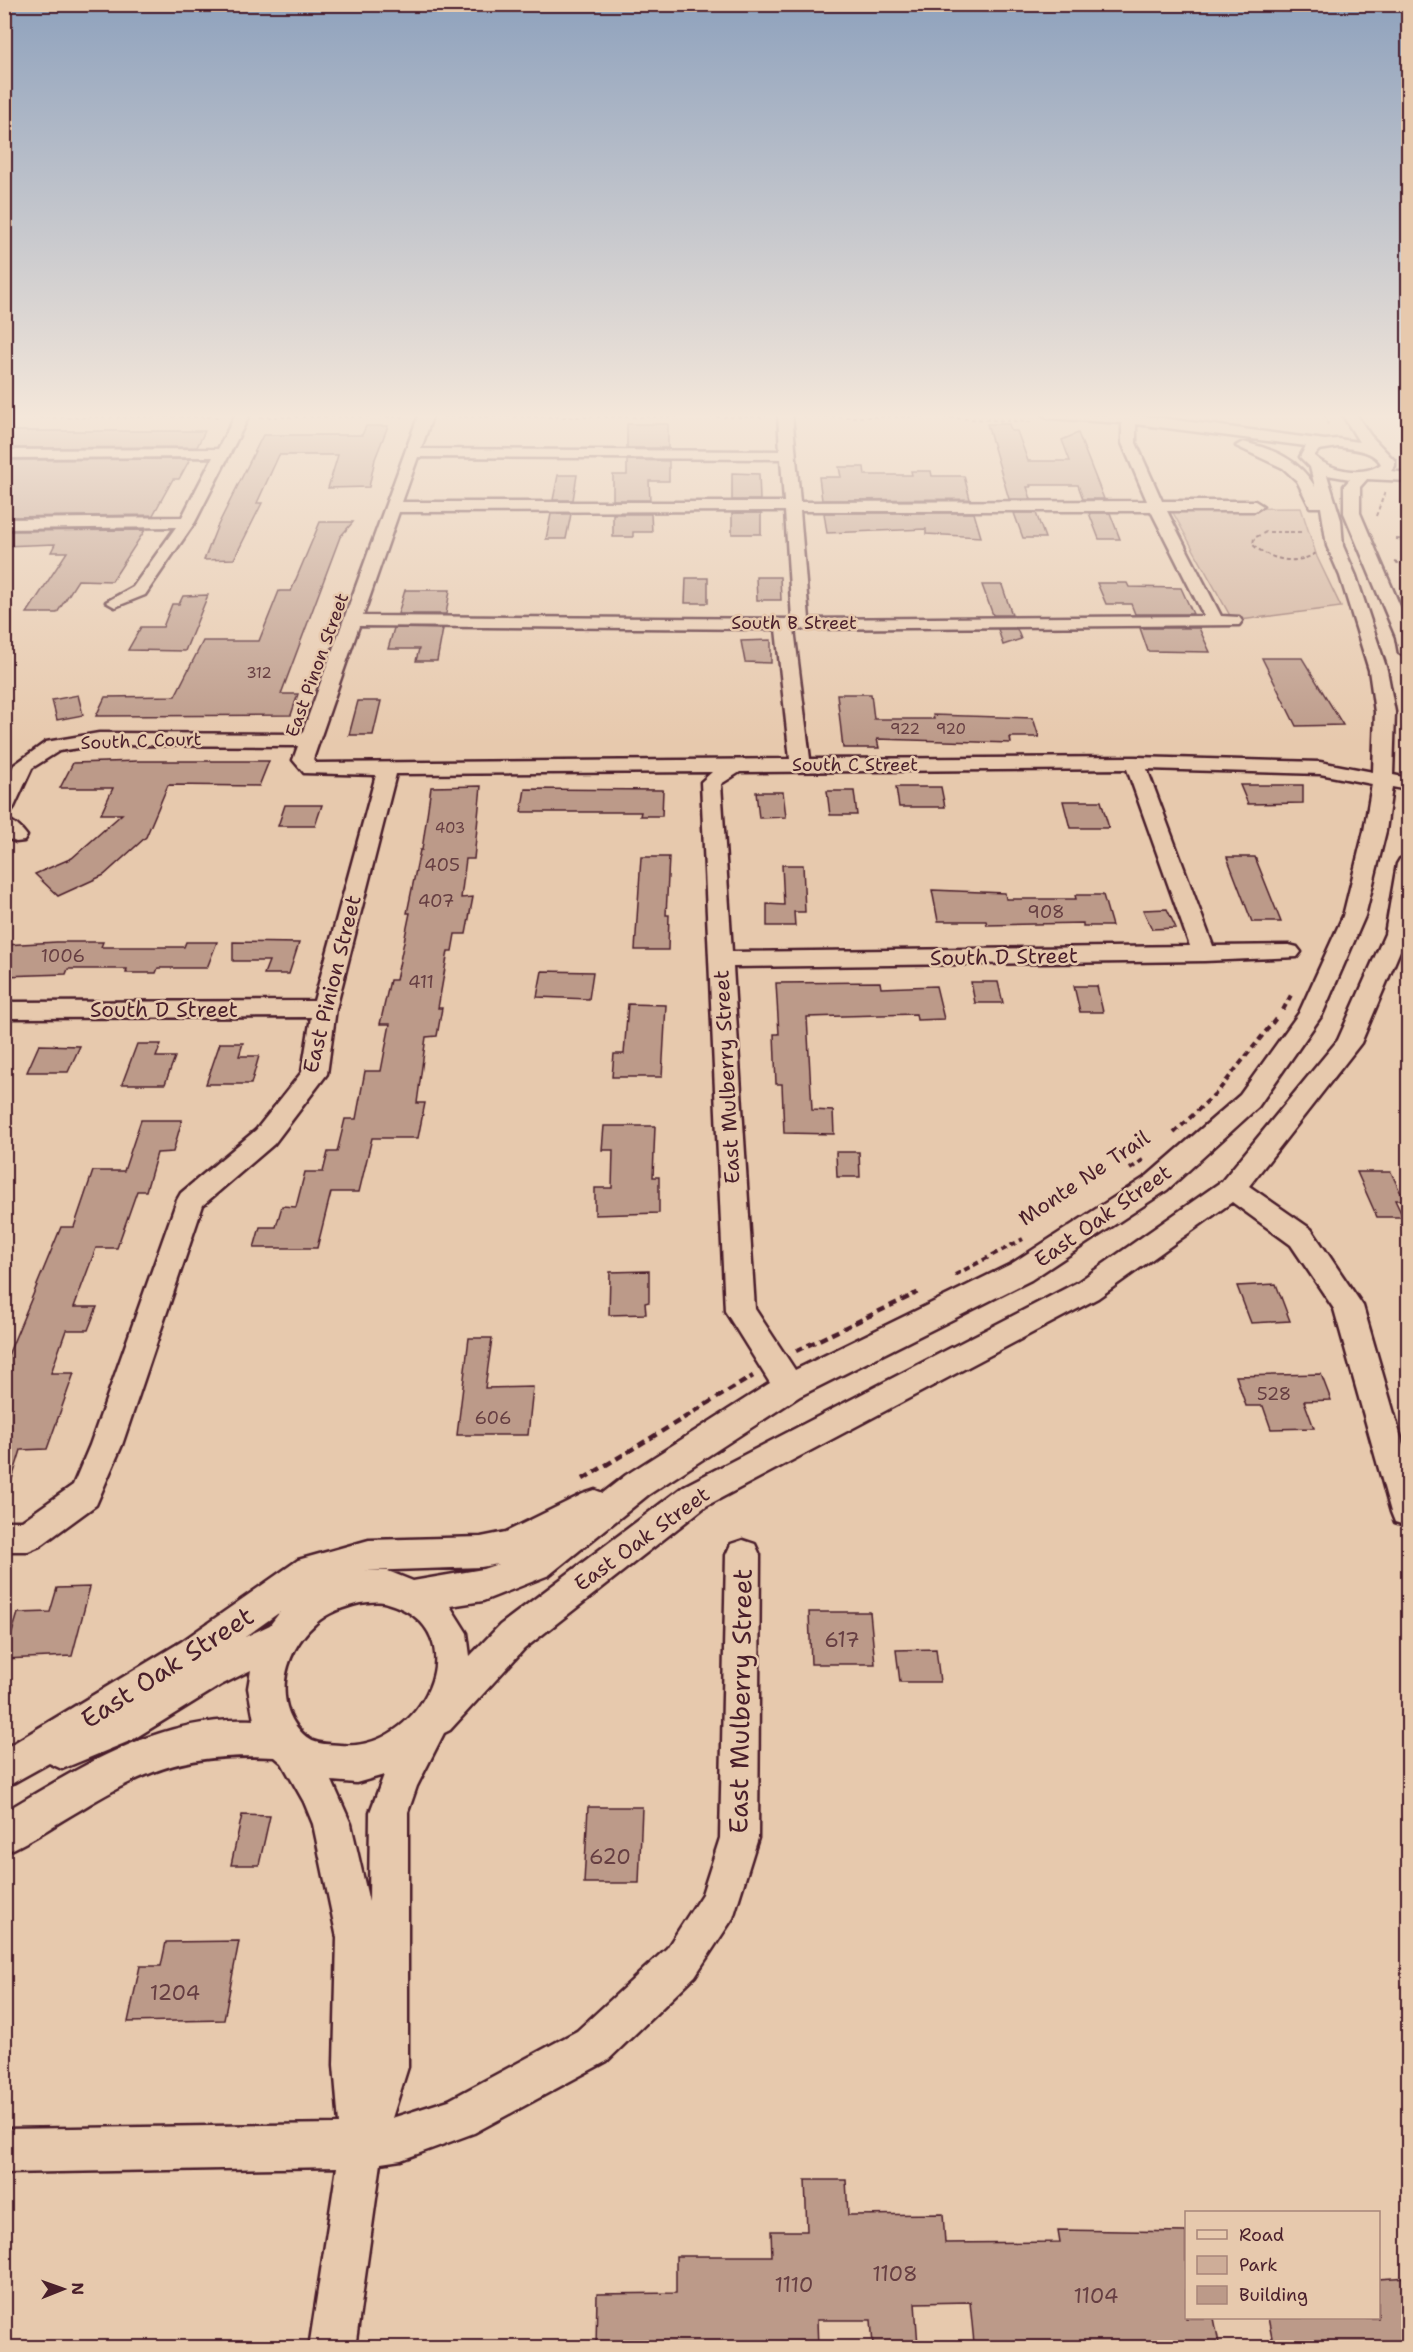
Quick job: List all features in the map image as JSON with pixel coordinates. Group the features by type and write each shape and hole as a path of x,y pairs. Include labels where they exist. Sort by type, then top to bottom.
{"street":[{"path":"4,524 26,524"},
{"path":"115,602 139,591 186,524"},
{"name":"East Pinon Street","path":"303,760 354,621 386,524"},
{"path":"790,524 801,765"},
{"path":"1166,524 1215,621"},
{"path":"1321,524 1327,548"},
{"name":"East Oak Street","path":"416,1596 483,1585 537,1564 637,1485 789,1387 1021,1272 1157,1183 1249,1101 1310,1016 1354,916 1375,831 1396,782 1378,670 1348,576 1327,548 1332,524"},
{"path":"1367,525 1405,637 1408,653"},
{"name":"South B Street","path":"354,621 793,623 1233,621"},
{"name":"South C Court","path":"4,807 24,765 53,746 99,739 310,740"},
{"name":"South C Street","path":"303,760 311,769 387,770 1135,763 1320,768 1396,782"},
{"path":"1135,763 1204,954"},
{"name":"East Mulberry Street","path":"735,766 711,782 740,1311 789,1387"},
{"name":"East Pinion Street","path":"4,1536 28,1536 85,1495 106,1445 191,1200 265,1137 314,1074 324,1009 387,770"},
{"name":"East Oak Street","path":"432,1723 512,1637 695,1496 1088,1290 1232,1188 1349,1042 1396,934 1408,864"},
{"name":"South D Street","path":"720,960 1289,952"},
{"name":"South D Street","path":"4,1010 324,1009"},
{"path":"1232,1188 1300,1237 1348,1306 1407,1512"},
{"name":"East Oak Street","path":"4,1770 194,1654 310,1571 369,1556 481,1552 511,1546 637,1485"},
{"name":"East Mulberry Street","path":"4,2151 362,2145 401,2138 459,2118 592,2046 681,1962 719,1904 739,1838 743,1555"},
{"path":"332,2348 362,2145 387,2067 389,1812 402,1777 447,1698 454,1667 450,1637 438,1613 416,1596 389,1587 360,1587 330,1596 303,1613 282,1637 268,1665 265,1695 271,1722 289,1745 317,1789 332,1824 357,1938 356,2065 362,2145"},
{"path":"4,1775 119,1727 208,1673 282,1637"},
{"path":"4,1834 132,1761 192,1740 217,1738 289,1745 310,1760 338,1766 369,1764 401,1750 432,1723"}],"path":[{"path":"1300,532 1260,534 1254,538 1253,545 1263,553 1287,559 1312,556 1327,548"},
{"path":"1396,539 1408,540"},
{"path":"1390,560 1408,566"},
{"name":"Monte Ne Trail","path":"1169,1137 1218,1090 1282,1012 1293,991"},
{"name":"Monte Ne Trail","path":"1124,1173 1153,1153"},
{"name":"Monte Ne Trail","path":"950,1278 1028,1236"},
{"path":"814,1341 929,1288"}],"green space":[{"path":"1179,524 1306,524 1317,557 1341,607 1233,621"}],"building":[{"path":"219,524 252,524 234,559 204,560"},
{"path":"319,524 351,524 340,537 281,694 298,694 291,715 96,716 105,697 175,696 203,641 259,641 279,591 291,591"},
{"path":"549,524 569,524 566,539 546,539"},
{"path":"613,524 652,524 652,532 633,532 633,537 613,537"},
{"path":"732,524 761,524 761,534 732,534"},
{"path":"826,524 977,524 981,537 926,534 926,529 827,533"},
{"path":"1018,524 1040,524 1045,538 1023,538"},
{"path":"1093,524 1114,524 1120,539 1099,539"},
{"path":"145,530 112,581 78,580 57,613 27,613 67,552 51,552 55,544 4,546 4,531"},
{"path":"756,577 780,577 781,600 757,600"},
{"path":"686,578 708,578 708,603 685,603"},
{"path":"1097,583 1127,583 1129,587 1181,588 1193,614 1135,614 1131,604 1106,604"},
{"path":"982,585 1002,585 1012,615 993,615"},
{"path":"405,590 450,590 446,614 398,614"},
{"path":"208,595 185,651 128,650 141,627 163,627 172,604 179,604 183,596"},
{"path":"394,628 443,629 437,661 416,661 419,649 388,649"},
{"path":"1140,628 1199,628 1210,652 1148,651"},
{"path":"998,629 1017,629 1021,639 1003,645"},
{"path":"771,640 771,663 745,662 741,641"},
{"path":"1262,658 1302,658 1343,725 1296,726"},
{"path":"837,694 871,694 874,719 934,719 933,715 1033,718 1039,737 1010,737 1011,743 877,739 879,748 843,748"},
{"path":"78,695 83,715 57,720 52,700"},
{"path":"358,701 381,701 373,735 349,735"},
{"path":"269,761 259,786 168,785 146,837 104,875 58,896 35,874 72,858 122,814 101,814 113,788 60,788 73,763"},
{"path":"1240,785 1303,785 1303,803 1248,804"},
{"path":"481,786 474,859 466,859 461,898 473,897 466,934 455,934 452,951 448,951 438,1008 442,1008 437,1036 426,1037 417,1103 425,1103 418,1138 372,1138 359,1192 331,1192 317,1248 254,1248 260,1227 276,1227 282,1206 296,1207 305,1172 323,1172 328,1152 337,1152 345,1119 356,1119 365,1071 381,1071 390,1024 380,1024 390,980 396,980 410,913 407,913 420,850 422,850 431,787"},
{"path":"896,787 941,787 945,807 899,807"},
{"path":"525,789 663,790 662,816 640,816 641,812 521,812"},
{"path":"827,791 854,791 857,815 830,815"},
{"path":"756,792 783,792 786,817 759,818"},
{"path":"1063,801 1101,801 1109,828 1070,828"},
{"path":"285,805 322,805 315,826 278,826"},
{"path":"641,857 669,857 666,915 669,915 668,950 635,950"},
{"path":"1227,857 1255,857 1281,922 1252,922"},
{"path":"782,865 803,865 805,912 794,912 795,926 767,926 767,904 784,905"},
{"path":"932,890 1005,893 1006,899 1076,899 1075,895 1103,895 1112,926 1083,926 1083,923 987,925 986,921 938,921"},
{"path":"1167,909 1176,928 1152,929 1143,910"},
{"path":"103,942 101,947 184,947 186,942 217,942 207,968 158,968 156,973 126,973 127,969 68,969 66,974 4,976 4,945"},
{"path":"233,942 299,943 289,974 264,974 269,961 233,961"},
{"path":"542,971 593,972 589,999 537,997"},
{"path":"880,982 881,988 936,986 944,1019 917,1020 916,1014 807,1017 812,1110 833,1111 834,1134 784,1133 782,1084 776,1084 774,1034 779,1034 776,983"},
{"path":"971,982 998,982 1003,1003 975,1003"},
{"path":"1074,986 1097,986 1103,1012 1080,1012"},
{"path":"628,1004 666,1005 662,1077 612,1077 614,1054 624,1054"},
{"path":"220,1043 243,1043 239,1056 259,1056 251,1084 206,1084"},
{"path":"137,1044 161,1044 156,1057 175,1057 165,1084 122,1084"},
{"path":"39,1045 80,1046 68,1072 27,1072"},
{"path":"141,1120 182,1120 173,1152 157,1153 146,1191 137,1191 117,1248 96,1248 74,1307 97,1307 88,1330 66,1330 51,1373 74,1373 47,1449 21,1450 9,1489 4,1488 4,1365 61,1227 74,1227 93,1171 124,1171"},
{"path":"604,1126 655,1126 653,1177 659,1177 659,1213 595,1215 595,1188 612,1188 613,1150 602,1150"},
{"path":"836,1152 859,1152 860,1177 837,1177"},
{"path":"1357,1172 1391,1172 1404,1200 1395,1200 1403,1217 1377,1217"},
{"path":"649,1271 649,1302 645,1303 646,1314 609,1315 610,1272"},
{"path":"1276,1284 1290,1321 1251,1323 1237,1286"},
{"path":"469,1338 492,1338 485,1388 533,1387 528,1435 457,1435"},
{"path":"1321,1374 1331,1400 1304,1401 1314,1428 1271,1429 1263,1406 1246,1406 1236,1376"},
{"path":"90,1587 72,1656 4,1659 18,1613 50,1612 57,1588"},
{"path":"809,1612 870,1612 875,1664 811,1664"},
{"path":"936,1649 940,1682 900,1682 896,1650"},
{"path":"588,1807 642,1807 639,1883 584,1883"},
{"path":"242,1815 270,1816 259,1865 231,1865"},
{"path":"239,1941 224,2020 128,2022 140,1966 161,1966 166,1942"},
{"path":"805,2180 846,2180 848,2215 943,2214 945,2243 1060,2242 1058,2230 1185,2232 1185,2319 1214,2319 1220,2348 1074,2348 1073,2342 974,2343 970,2302 915,2303 918,2346 873,2345 871,2320 817,2320 818,2348 596,2348 597,2294 676,2293 676,2256 772,2256 771,2231 807,2231"},
{"path":"1408,2277 1408,2348 1274,2348 1268,2319 1380,2319 1380,2279"}]}
